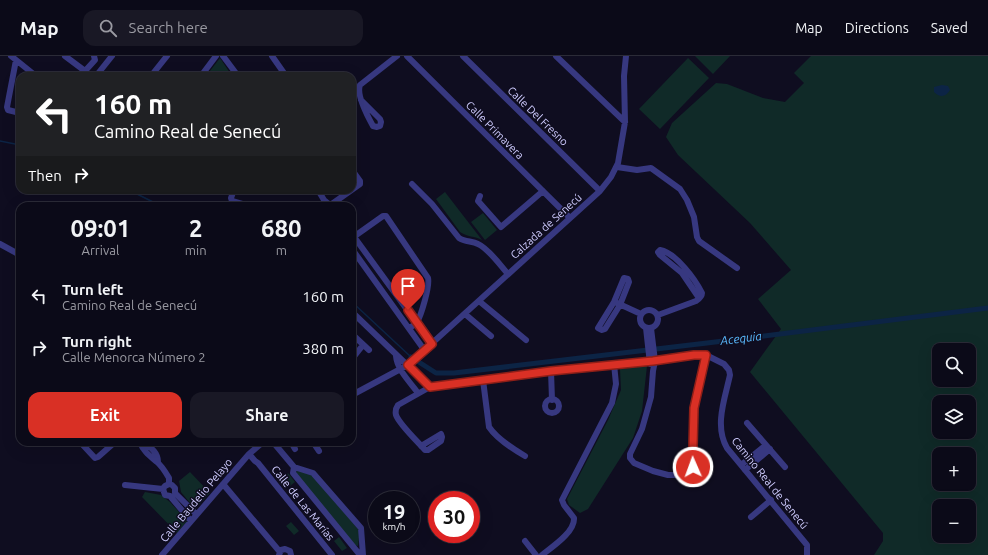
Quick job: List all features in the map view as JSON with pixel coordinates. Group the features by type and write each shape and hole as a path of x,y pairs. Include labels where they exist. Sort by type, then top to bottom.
{"street":[{"path":"65,56 85,71 95,60 94,56"},
{"path":"99,72 112,56"},
{"path":"154,72 167,56"},
{"path":"204,72 216,56"},
{"path":"223,56 235,72"},
{"path":"272,56 283,72"},
{"path":"361,100 359,90 360,85 397,56"},
{"name":"Calle Primavera","path":"406,56 570,218"},
{"name":"Calle Del Fresno","path":"463,56 600,191"},
{"path":"556,56 624,122"},
{"name":"Calzada de Senecú","path":"401,370 425,351 600,191 611,178 617,167 624,122 626,56"},
{"path":"13,58 31,72"},
{"path":"13,58 7,107 8,110 16,112"},
{"path":"91,66 96,72"},
{"path":"617,167 637,170 651,168 680,190 691,207 699,241 737,268"},
{"path":"356,176 360,181 360,185 356,188"},
{"path":"412,184 432,204 460,238 465,241 476,242 483,246 508,274"},
{"path":"480,196 478,201 501,227 543,191"},
{"path":"232,194 231,198 232,201 235,202"},
{"path":"333,202 346,194"},
{"path":"356,234 383,216 386,216 428,278 429,284 416,322 409,328"},
{"path":"356,240 432,344"},
{"path":"0,244 16,253"},
{"path":"356,255 425,351"},
{"path":"658,315 696,301 699,298 684,271"},
{"path":"627,278 629,282 620,305 605,329 602,330 598,328 614,302 623,279 627,278"},
{"path":"479,301 526,340"},
{"path":"614,302 641,314"},
{"path":"641,314 650,310 655,311 658,315 658,323 649,328"},
{"path":"465,314 491,336"},
{"path":"641,314 641,323 649,328"},
{"path":"356,316 430,387"},
{"path":"421,446 396,416 395,412 398,405 430,387 652,358 706,355 694,408 693,467 692,472 688,475 668,475 653,471 634,464 630,458 630,454 642,429 647,414 650,398 652,358 649,328"},
{"path":"356,338 369,350"},
{"path":"356,354 364,345"},
{"name":"Camino Real de Senecú","path":"706,355 724,364 729,370 730,375 722,414 723,441 727,448 807,545 807,555"},
{"path":"396,356 401,370 418,393"},
{"path":"542,555 563,538 574,524 574,518 562,500 612,403 616,384 614,364"},
{"path":"356,393 401,370"},
{"path":"551,371 552,400"},
{"path":"483,380 489,427 513,449 525,456"},
{"path":"747,423 785,467"},
{"path":"85,446 95,458 110,446"},
{"path":"149,446 157,456 158,462 175,488 172,494"},
{"name":"Calle Baudelio Pelayo","path":"162,555 196,514 257,446"},
{"path":"276,446 294,467 313,473 361,528 361,555"},
{"path":"316,446 319,450"},
{"path":"743,467 768,447"},
{"name":"Calle de Las Marías","path":"251,452 256,462 332,555"},
{"path":"294,467 293,473 361,555"},
{"path":"163,489 169,481"},
{"path":"223,484 279,553 285,549 290,553 295,547"},
{"path":"125,485 163,489"},
{"path":"163,489 165,495 172,494 196,514"},
{"path":"172,494 191,521"},
{"path":"751,517 771,500"},
{"path":"525,541 536,555"}],"green space":[{"path":"695,56 730,56 713,74"},
{"path":"811,56 988,56 988,555 874,555 883,541 883,533 750,372 781,329 758,299 791,270 750,223 678,155 666,137 672,123 716,83 727,84 763,98 785,102 804,83 794,73"},
{"path":"220,58 229,72 209,72"},
{"path":"688,58 709,78 660,129 639,109"},
{"path":"445,192 482,240 460,232 436,199"},
{"path":"483,213 497,230 485,240 471,222"},
{"path":"647,366 642,411 633,438 588,509 580,513 569,505 567,499 608,420 621,390 620,369"},
{"path":"298,470 311,474 359,530 358,546 354,545 295,473"},
{"path":"190,472 210,493 195,509 181,492 179,481"},
{"path":"288,473 295,482 290,486 283,478"},
{"path":"145,492 161,495 170,502 187,521 177,533 142,497"},
{"path":"291,522 299,531 294,535 286,526"},
{"path":"339,537 347,548 342,551 334,541"}],"water":[{"path":"942,85 948,86 950,90 947,94 941,96 934,92 934,87"}],"waterway":[{"name":"Acequia","path":"0,141 16,144"},
{"name":"Acequia","path":"137,194 153,202"},
{"name":"Acequia","path":"356,306 411,357"},
{"name":"Acequia","path":"411,357 436,373 454,373 988,308"}],"route":[{"path":"408,310 432,344 408,365 430,387 551,371 653,361 694,355 706,355 694,408 693,467"}]}
